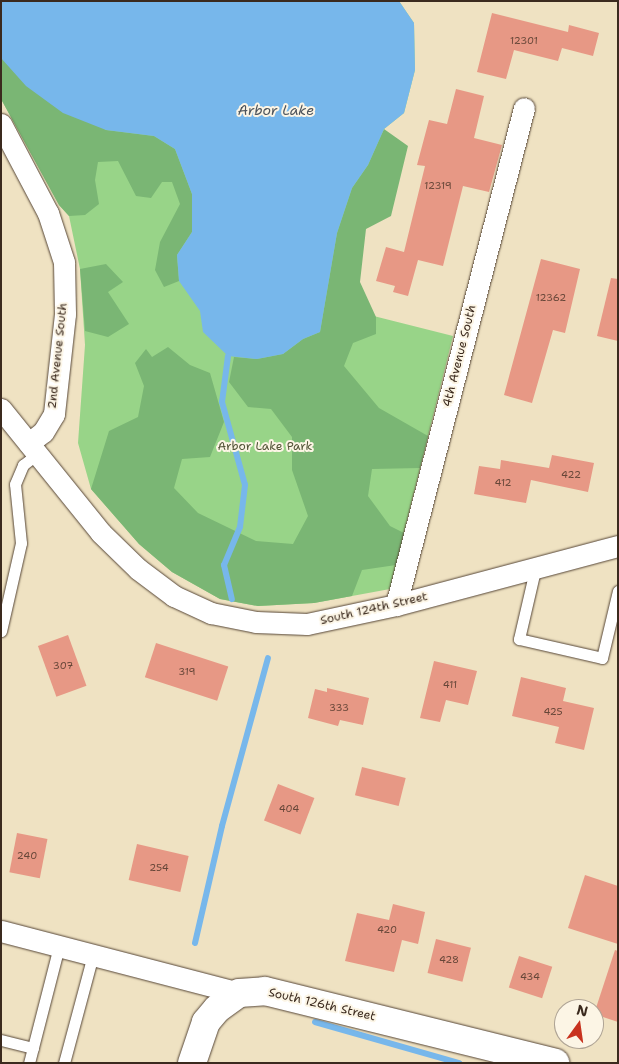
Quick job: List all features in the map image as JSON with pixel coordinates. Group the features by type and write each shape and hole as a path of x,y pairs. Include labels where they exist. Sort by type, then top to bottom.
{"street":[{"name":"4th Avenue South","path":"396,605 524,108"},
{"name":"2nd Avenue South","path":"1,124 48,213 64,262 65,314 54,414 33,449"},
{"name":"South 124th Street","path":"1,409 101,533 138,569 174,596 211,613 256,622 306,624 396,605 536,570 618,546"},
{"name":"South 126th Street","path":"1,931 239,993 265,991 290,995 554,1063"},
{"path":"192,1063 206,1022 217,1009 239,993"}],"lane":[{"path":"1,630 21,543 15,484 23,464 33,449"},
{"path":"536,570 519,639 602,658 618,591"},
{"path":"28,1063 59,946"},
{"path":"64,1063 92,955"},
{"path":"1,1040 33,1048"}],"green space":[{"name":"Arbor Lake Park","path":"1,1 399,1 414,23 415,70 404,113 384,129 326,304 453,336 390,589 314,603 258,606 220,599 172,572 139,544 91,489 78,443 85,345 80,269 69,216 59,205 1,99"},
{"path":"1,58 106,130 154,136 175,149 192,194 192,232 177,255 179,281 164,287 155,270 160,242 180,204 172,182 162,182 151,198 136,196 118,161 98,162 95,180 99,204 85,215 69,216 59,205 1,99"},
{"path":"384,129 408,146 391,216 366,229 360,282 376,317 376,334 353,343 344,366 379,408 428,436 420,468 372,469 368,496 390,526 404,533 396,565 362,570 352,596 314,603 258,606 220,599 172,572 139,544 91,489 109,431 138,417 144,386 135,363 146,349 152,357 168,347 190,365 210,373 224,422 210,457 182,459 174,488 198,513 256,541 293,544 308,516 292,470 292,437 271,409 248,407 229,382 234,357 257,359 283,354 303,339 320,332 337,233 352,188 368,165"},
{"path":"106,264 123,282 108,292 129,324 108,337 85,331 80,269"}],"water":[{"name":"Arbor Lake","path":"1,1 399,1 414,23 415,70 404,113 384,129 368,165 352,188 337,233 320,332 303,339 283,354 257,359 228,356 203,332 200,311 179,281 177,255 192,232 192,194 175,149 154,136 106,130 63,113 26,86 1,58"}],"building":[{"path":"492,13 568,32 569,25 599,33 593,56 562,48 558,61 514,50 506,79 477,72"},
{"path":"456,89 484,96 474,138 502,145 489,192 463,186 443,266 418,260 408,296 393,292 395,286 376,281 386,247 404,252 425,166 417,165 429,120 447,124"},
{"path":"541,259 580,269 565,333 553,330 532,403 504,395"},
{"path":"611,278 618,279 618,341 597,336"},
{"path":"552,455 594,463 588,492 531,480 526,503 474,494 479,466 500,469 501,460 549,468"},
{"path":"68,635 86,686 56,697 38,646"},
{"path":"156,643 228,666 217,701 145,677"},
{"path":"434,661 477,671 468,705 446,700 440,722 420,718"},
{"path":"521,677 566,688 563,701 594,708 584,750 555,743 559,727 512,716"},
{"path":"327,688 369,698 363,725 340,720 338,726 308,718 315,689 327,692"},
{"path":"362,767 406,778 399,806 355,795"},
{"path":"278,784 314,798 300,834 264,820"},
{"path":"17,833 47,839 40,878 9,872"},
{"path":"137,844 189,856 180,892 129,880"},
{"path":"585,875 618,886 618,944 568,928"},
{"path":"393,904 425,912 418,944 402,940 394,972 345,961 357,913 389,920"},
{"path":"436,939 471,948 462,982 428,973"},
{"path":"615,950 618,951 618,1022 604,1017 604,999 599,999"},
{"path":"519,956 552,967 542,998 509,987"}],"waterway":[{"path":"228,356 222,402 245,485 240,527 224,565 232,599"},
{"path":"195,943 222,826 268,658"},
{"path":"315,1022 459,1063"}]}
